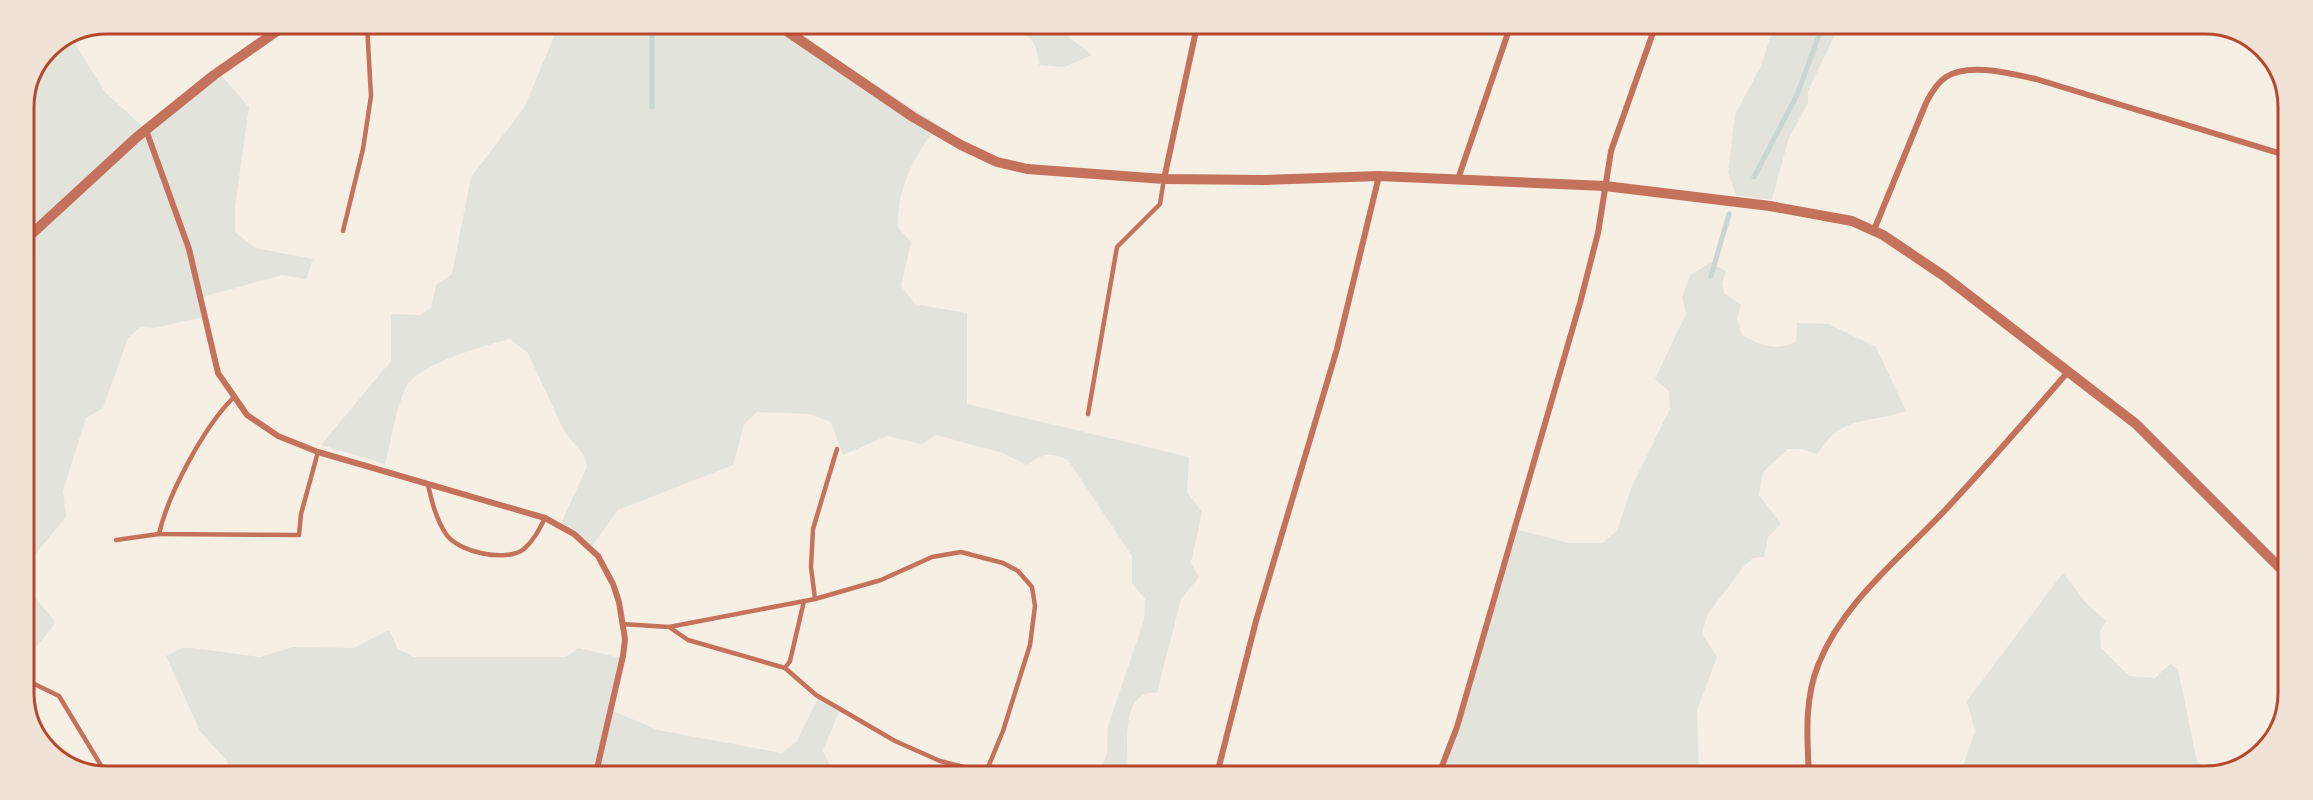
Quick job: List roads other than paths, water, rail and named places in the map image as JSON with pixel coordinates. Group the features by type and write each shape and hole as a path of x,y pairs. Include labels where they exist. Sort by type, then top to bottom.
{"street":[{"path":"35,231 146,130 214,75 271,35"},
{"path":"793,35 913,117 961,146 997,162 1046,171 1164,179 1266,180 1379,176 1605,186 1835,215 1874,230 1944,276 2067,374 2136,424 2278,563"},
{"path":"1164,179 1195,35"},
{"path":"1458,179 1507,35"},
{"path":"1442,766 1457,728 1580,303 1598,233 1611,151 1652,35"},
{"path":"1874,230 1926,103 1936,86 1948,75 1959,72 2000,71 2036,80 2278,153"},
{"path":"146,130 189,249 218,373 233,398 262,427 318,452 545,518 574,534 598,556 613,584 622,624 623,656 598,766"},
{"path":"1219,766 1256,621 1337,349 1379,176"},
{"path":"1809,766 1807,737 1810,691 1819,663 1832,636 1866,592 1948,507 2067,374"}],"lane":[{"path":"343,231 363,148 371,96 368,35"},
{"path":"1088,414 1117,247 1160,204 1164,179"},
{"path":"159,534 169,500 219,412 233,398"},
{"path":"815,599 811,567 813,529 837,449"},
{"path":"116,540 159,534 299,535 301,514 318,452"},
{"path":"428,485 435,510 447,536 467,551 501,554 522,551 537,535 545,518"},
{"path":"622,624 669,627 815,599 880,580 932,557 961,552 985,556 1018,571 1032,587 1035,606 1030,645 988,766"},
{"path":"785,669 790,661 804,601"},
{"path":"669,627 688,640 785,669 816,695 895,741 957,766"},
{"path":"35,684 59,696 101,765"}],"waterway":[{"path":"652,35 652,107"},
{"path":"1754,177 1797,95 1819,35"},
{"path":"1711,276 1729,214"}]}
